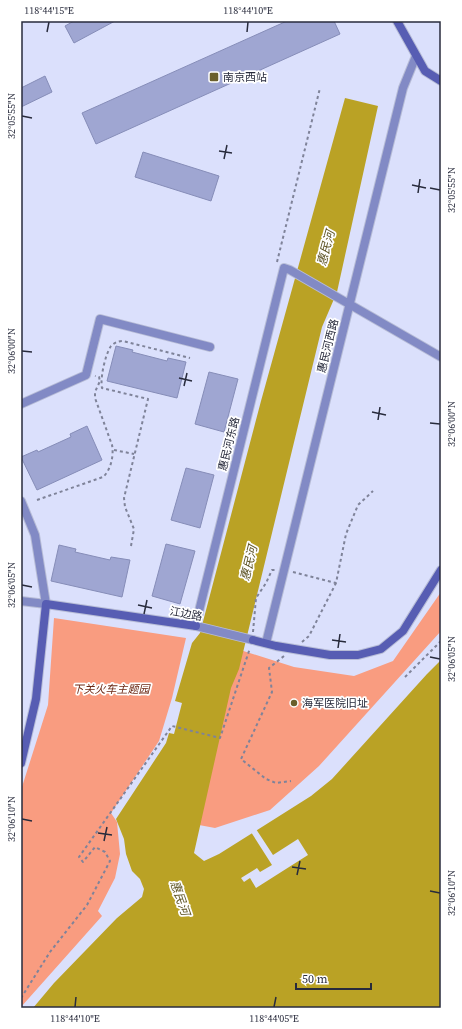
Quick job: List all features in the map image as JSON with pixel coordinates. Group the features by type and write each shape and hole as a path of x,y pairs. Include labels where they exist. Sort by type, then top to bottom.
{"street":[{"path":"397,21 425,71 441,81"},
{"name":"惠民河西路","path":"266,643 347,303 403,88 416,56"},
{"name":"惠民河东路","path":"196,626 287,269 347,303"},
{"path":"347,303 441,357"},
{"path":"21,404 86,375 100,319 210,347"},
{"path":"21,501 35,535 46,604 36,699 21,763"},
{"name":"江边路","path":"46,604 196,626 293,649 330,655 358,655 381,649 403,631 441,570"},
{"path":"21,600 46,604"}],"path":[{"path":"37,500 103,477 109,468 113,450 95,398 95,392 100,381 109,350 114,344 127,341 190,358"},
{"path":"86,374 99,377 102,388 148,399 124,498 125,507 134,529 131,546"},
{"path":"113,450 134,454"},
{"path":"292,781 276,783 266,780 241,759 272,692 269,668 309,636 336,583 346,534 358,504 373,491"},
{"path":"21,998 50,952 87,905 110,861 105,852 95,847 83,862 80,858 172,726 220,738 253,640 256,598 266,583 272,570 284,570 336,583"},
{"path":"405,677 441,641"}],"green space":[{"path":"441,592 441,631 319,766 270,810 215,828 199,825 237,649 294,667 354,676 393,661"},
{"name":"下关火车主题园","path":"54,618 186,638 172,698 159,741 111,813 117,822 120,854 115,878 98,911 102,916 21,1007 21,790 48,705"}],"water":[{"name":"惠民河","path":"345,98 378,106 337,292 322,327 239,669 231,688 194,853 204,861 219,854 311,796 332,779 441,660 441,1008 33,1008 54,983 117,918 142,897 144,889 140,879 132,871 126,854 124,839 116,819 166,743 169,733 174,734 182,703 175,701 192,643 200,633 261,401"}],"pier":[{"path":"256,829 273,855 298,839 308,855 256,888 250,878 244,882 241,878 257,868 260,872 272,865 251,832"}],"building":[{"path":"74,21 115,21 74,43 65,26"},
{"name":"南京西站","path":"287,21 334,21 340,34 96,144 82,113"},
{"path":"45,76 52,92 21,107 21,88"},
{"path":"143,152 219,176 211,201 135,177"},
{"path":"116,346 133,350 132,352 167,361 168,358 186,362 177,398 107,381"},
{"path":"209,372 238,379 224,432 195,424"},
{"path":"87,426 102,460 37,490 21,457 37,450 38,452 71,437 70,434"},
{"path":"186,468 214,475 200,528 171,520"},
{"path":"166,544 195,551 180,604 152,596"},
{"path":"59,545 76,549 75,552 110,560 111,557 130,560 122,597 51,581"}],"place":[{"name":"南京西站","path":"214,77"},
{"name":"海军医院旧址","path":"294,703"}]}
